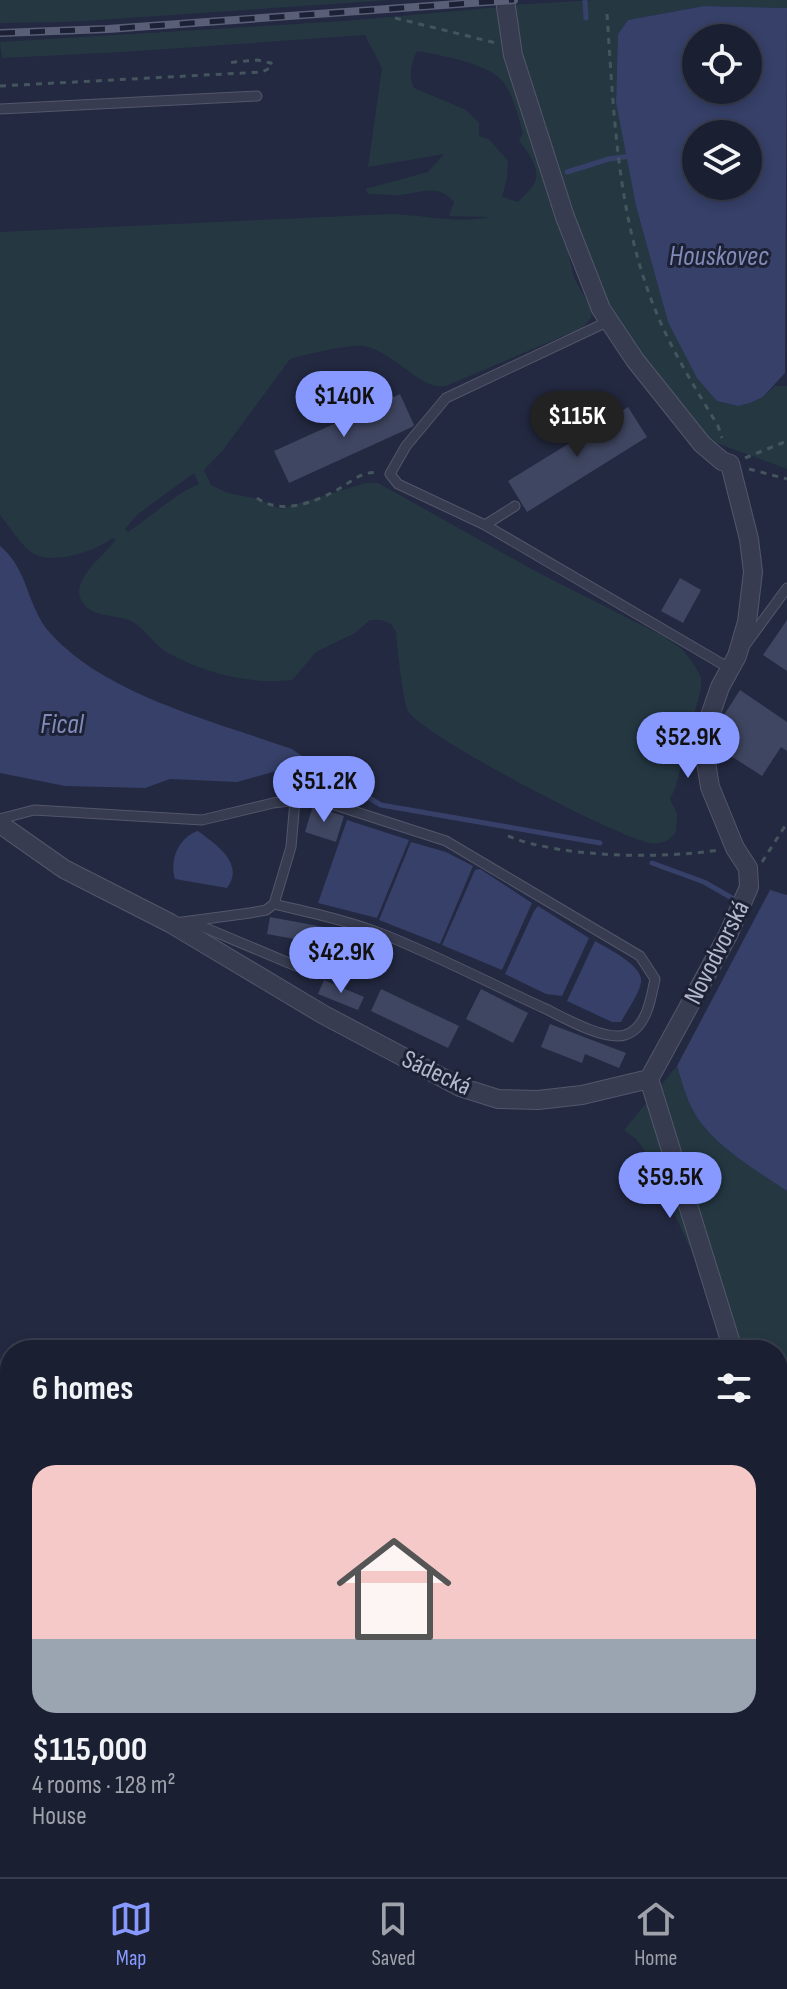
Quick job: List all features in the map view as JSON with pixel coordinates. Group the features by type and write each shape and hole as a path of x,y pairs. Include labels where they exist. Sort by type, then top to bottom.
{"street":[{"path":"505,0 512,46 565,217 601,309 635,360 702,444 726,463"},
{"name":"Novodvorská","path":"649,1079 728,935 749,887 748,868 735,848 710,787 704,749 711,713 747,622 753,572 749,539 726,463"},
{"name":"Sádecká","path":"0,821 64,869 180,922 324,1015 460,1087 498,1099 538,1100 582,1095 649,1079"},
{"path":"649,1079 730,1340"}],"lane":[{"path":"0,109 257,96"},
{"path":"609,321 446,398 406,446 390,474 398,484 485,525 733,662 787,588"},
{"path":"485,525 515,506"},
{"path":"0,821 34,810 202,820 273,803 313,798 446,841 640,956 655,979 652,994 643,1021 633,1031 623,1036 609,1036 386,936 274,904"},
{"path":"180,922 266,910 274,904 291,847 295,801"},
{"path":"180,922 296,966"}],"path":[{"path":"607,14 617,158 627,213 656,311 673,350 718,426 726,463"},
{"path":"395,18 512,46"},
{"path":"0,86 262,72 272,67 271,63 257,60 225,63"},
{"path":"726,463 787,441"},
{"path":"726,463 787,479"},
{"path":"257,498 277,507 290,507 328,495 372,472 390,474"},
{"path":"749,887 787,823"},
{"path":"508,836 531,845 602,852 683,854 735,848"}],"shaded area":[{"path":"0,0 391,0 68,22 0,23"},
{"path":"596,0 787,0 787,8 704,6 628,20 618,34 616,103 636,206 668,322 717,401 738,406 763,397 775,386 787,386 787,469 706,439 663,389 605,300 586,256 528,84 511,5"},
{"path":"501,7 566,233 562,239 567,246 574,278 592,310 591,318 582,328 446,386 427,383 386,355 364,346 338,348 290,359 223,450 204,470 211,485 280,509 366,483 378,483 682,649 701,678 701,688 670,799 677,814 676,831 665,841 650,843 631,837 563,806 421,724 406,705 396,632 391,624 370,620 355,633 316,652 292,680 261,681 213,672 168,653 131,621 97,613 85,606 79,592 81,583 116,539 74,555 42,557 25,546 0,515 0,232 391,214 453,219 489,217 449,216 454,202 438,191 388,195 369,194 365,189 428,172 444,154 368,167 382,68 365,35 2,58 0,42 345,21","holes":["417,51 478,66 505,84 523,133 519,141 536,171 534,185 518,202 502,197 508,161 489,139 479,136 479,123 466,110 414,88 411,69","194,473 199,484 172,499 128,532 125,529 138,514"]},
{"path":"677,1066 689,1102 703,1126 736,1157 787,1191 787,1340 721,1340 698,1265 646,1152 624,1130"}],"water":[{"name":"Houskovec","path":"704,6 787,8 785,373 763,397 750,403 738,406 717,401 697,378 668,322 636,206 616,103 618,34 628,20"},
{"name":"Fical","path":"0,546 17,566 43,623 74,655 131,690 197,717 292,749 302,756 301,764 237,782 170,779 145,788 65,786 0,773"},
{"path":"347,820 409,840 377,918 318,903"},
{"path":"198,831 231,863 232,879 227,888 175,879 173,864 177,850 186,838"},
{"path":"411,842 446,852 473,866 440,944 379,920"},
{"path":"480,869 532,903 502,970 442,945 475,870"},
{"path":"770,890 787,895 787,1191 736,1157 703,1126 689,1102 677,1066"},
{"path":"538,906 589,938 562,996 546,994 505,974"},
{"path":"595,941 624,958 640,976 638,992 621,1022 612,1022 567,1001"}],"building":[{"path":"400,394 414,425 412,427 289,483 274,451"},
{"path":"628,407 647,437 527,512 508,481"},
{"path":"680,578 701,590 683,623 661,611"},
{"path":"787,620 787,671 763,655"},
{"path":"740,690 787,722 787,751 781,747 762,776 723,751 737,728 722,718"},
{"path":"313,806 344,816 336,842 305,832"},
{"path":"270,917 329,928 374,943 369,959 326,945 267,934"},
{"path":"324,980 364,997 358,1010 318,994"},
{"path":"381,989 459,1026 448,1048 371,1011"},
{"path":"481,989 528,1013 513,1043 466,1019"},
{"path":"550,1024 626,1053 619,1068 585,1054 582,1063 541,1047"}],"waterway":[{"path":"585,1 586,18"},
{"path":"567,172 609,159 631,156"},
{"path":"295,764 317,767 381,805 600,843"},
{"path":"652,863 704,882 732,898"}],"railway":[{"path":"0,33 108,29 514,0"}]}
